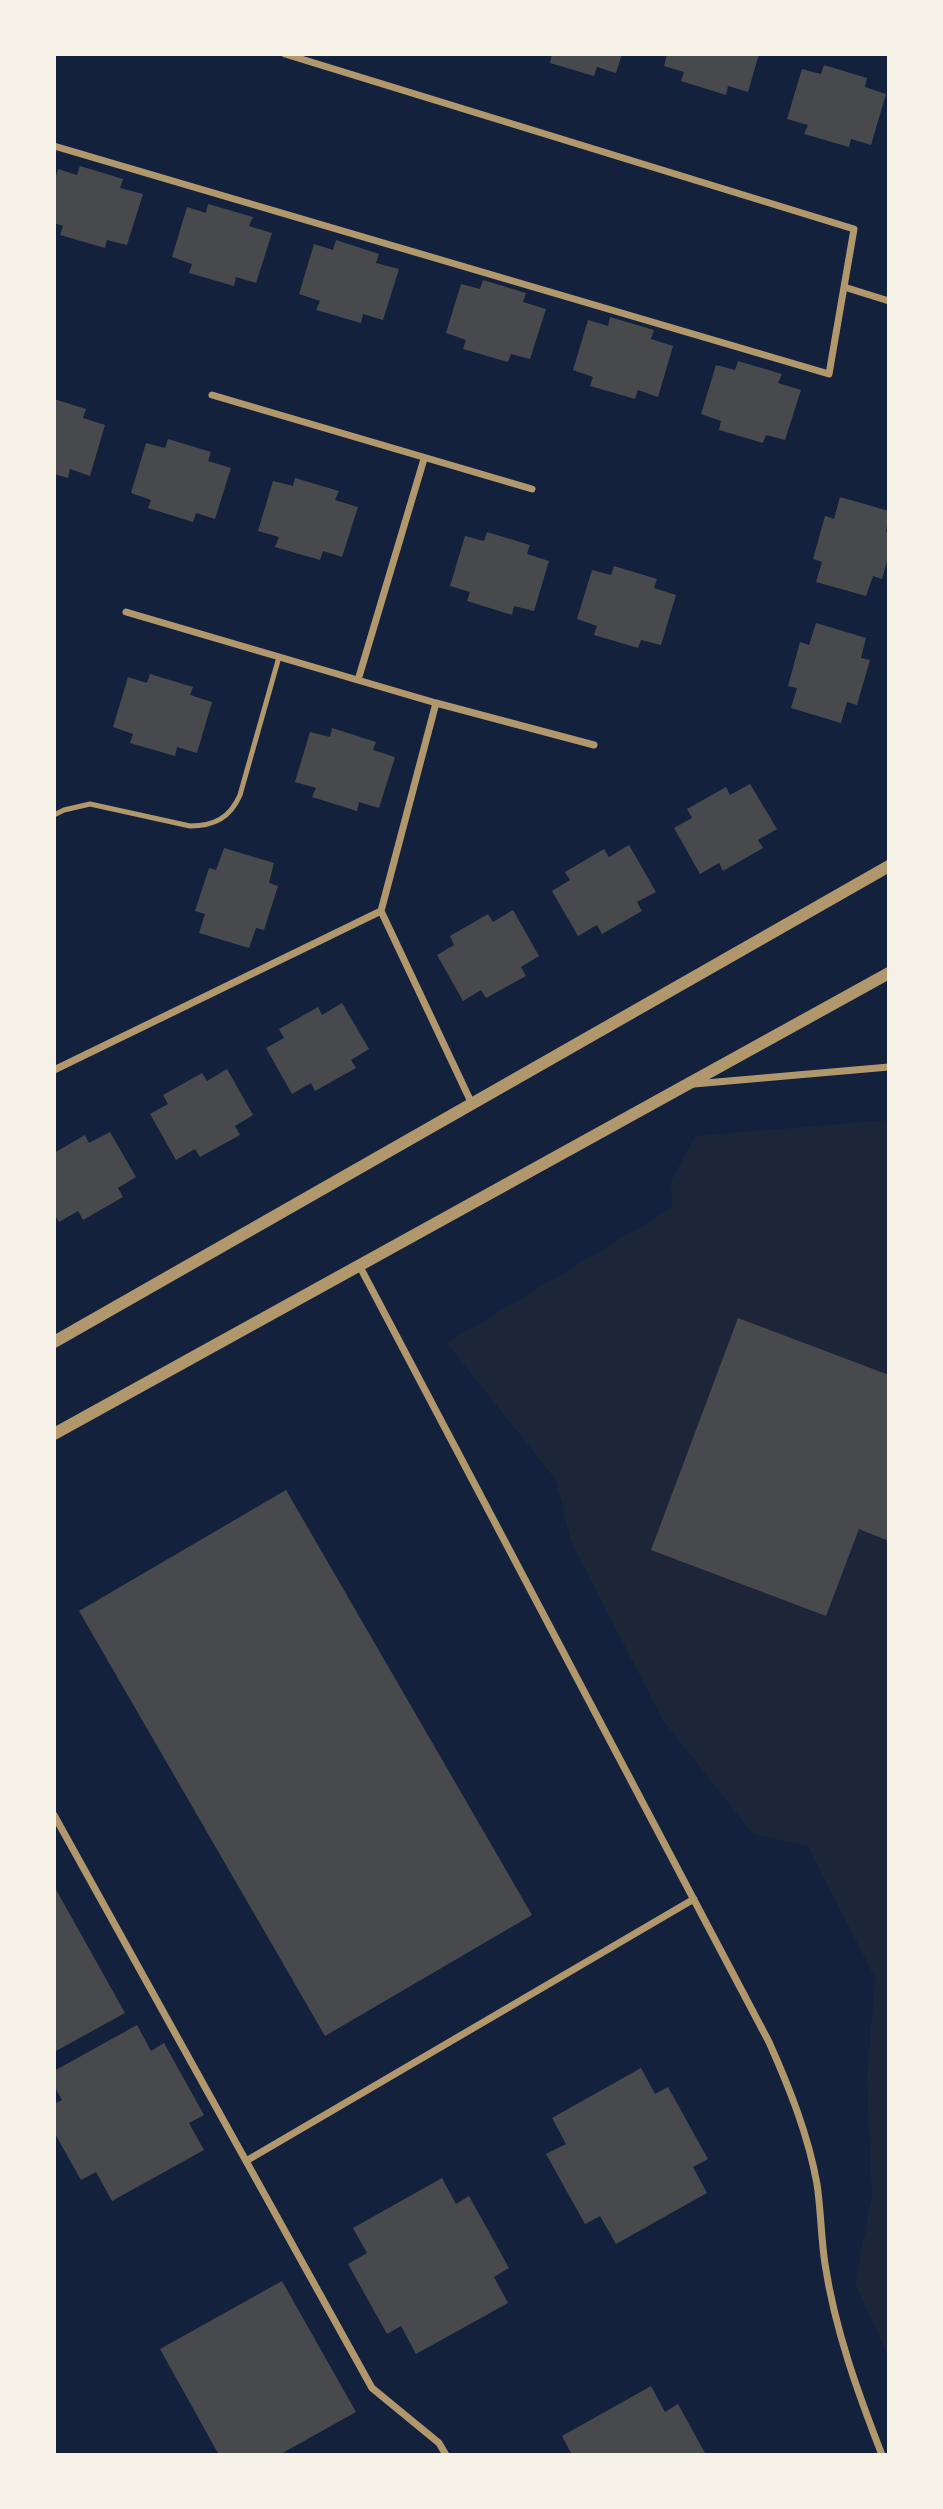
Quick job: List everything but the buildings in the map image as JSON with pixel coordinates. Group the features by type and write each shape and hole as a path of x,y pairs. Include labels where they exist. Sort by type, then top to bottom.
{"street":[{"path":"54,146 829,374 854,229 285,54"},
{"path":"844,287 889,301"},
{"path":"212,395 532,489"},
{"path":"358,680 424,459"},
{"path":"126,612 436,703 594,746"},
{"path":"436,703 381,911 472,1104"},
{"path":"54,1342 889,866"},
{"path":"54,1070 381,911"},
{"path":"54,1434 889,973"},
{"path":"684,1085 889,1067"},
{"path":"359,1265 769,2042 791,2091 817,2182 825,2264 840,2332 861,2400 882,2455"},
{"path":"54,1815 372,2388 439,2443 446,2455"},
{"path":"246,2161 694,1899"}],"lane":[{"path":"54,816 64,810 90,804 190,826 205,826 219,821 235,805 240,795 279,657"}],"shaded area":[{"path":"889,1120 889,2358 855,2283 872,2197 867,2079 875,1978 808,1846 753,1834 662,1719 571,1541 556,1480 447,1343 672,1208 671,1181 695,1136"}]}
